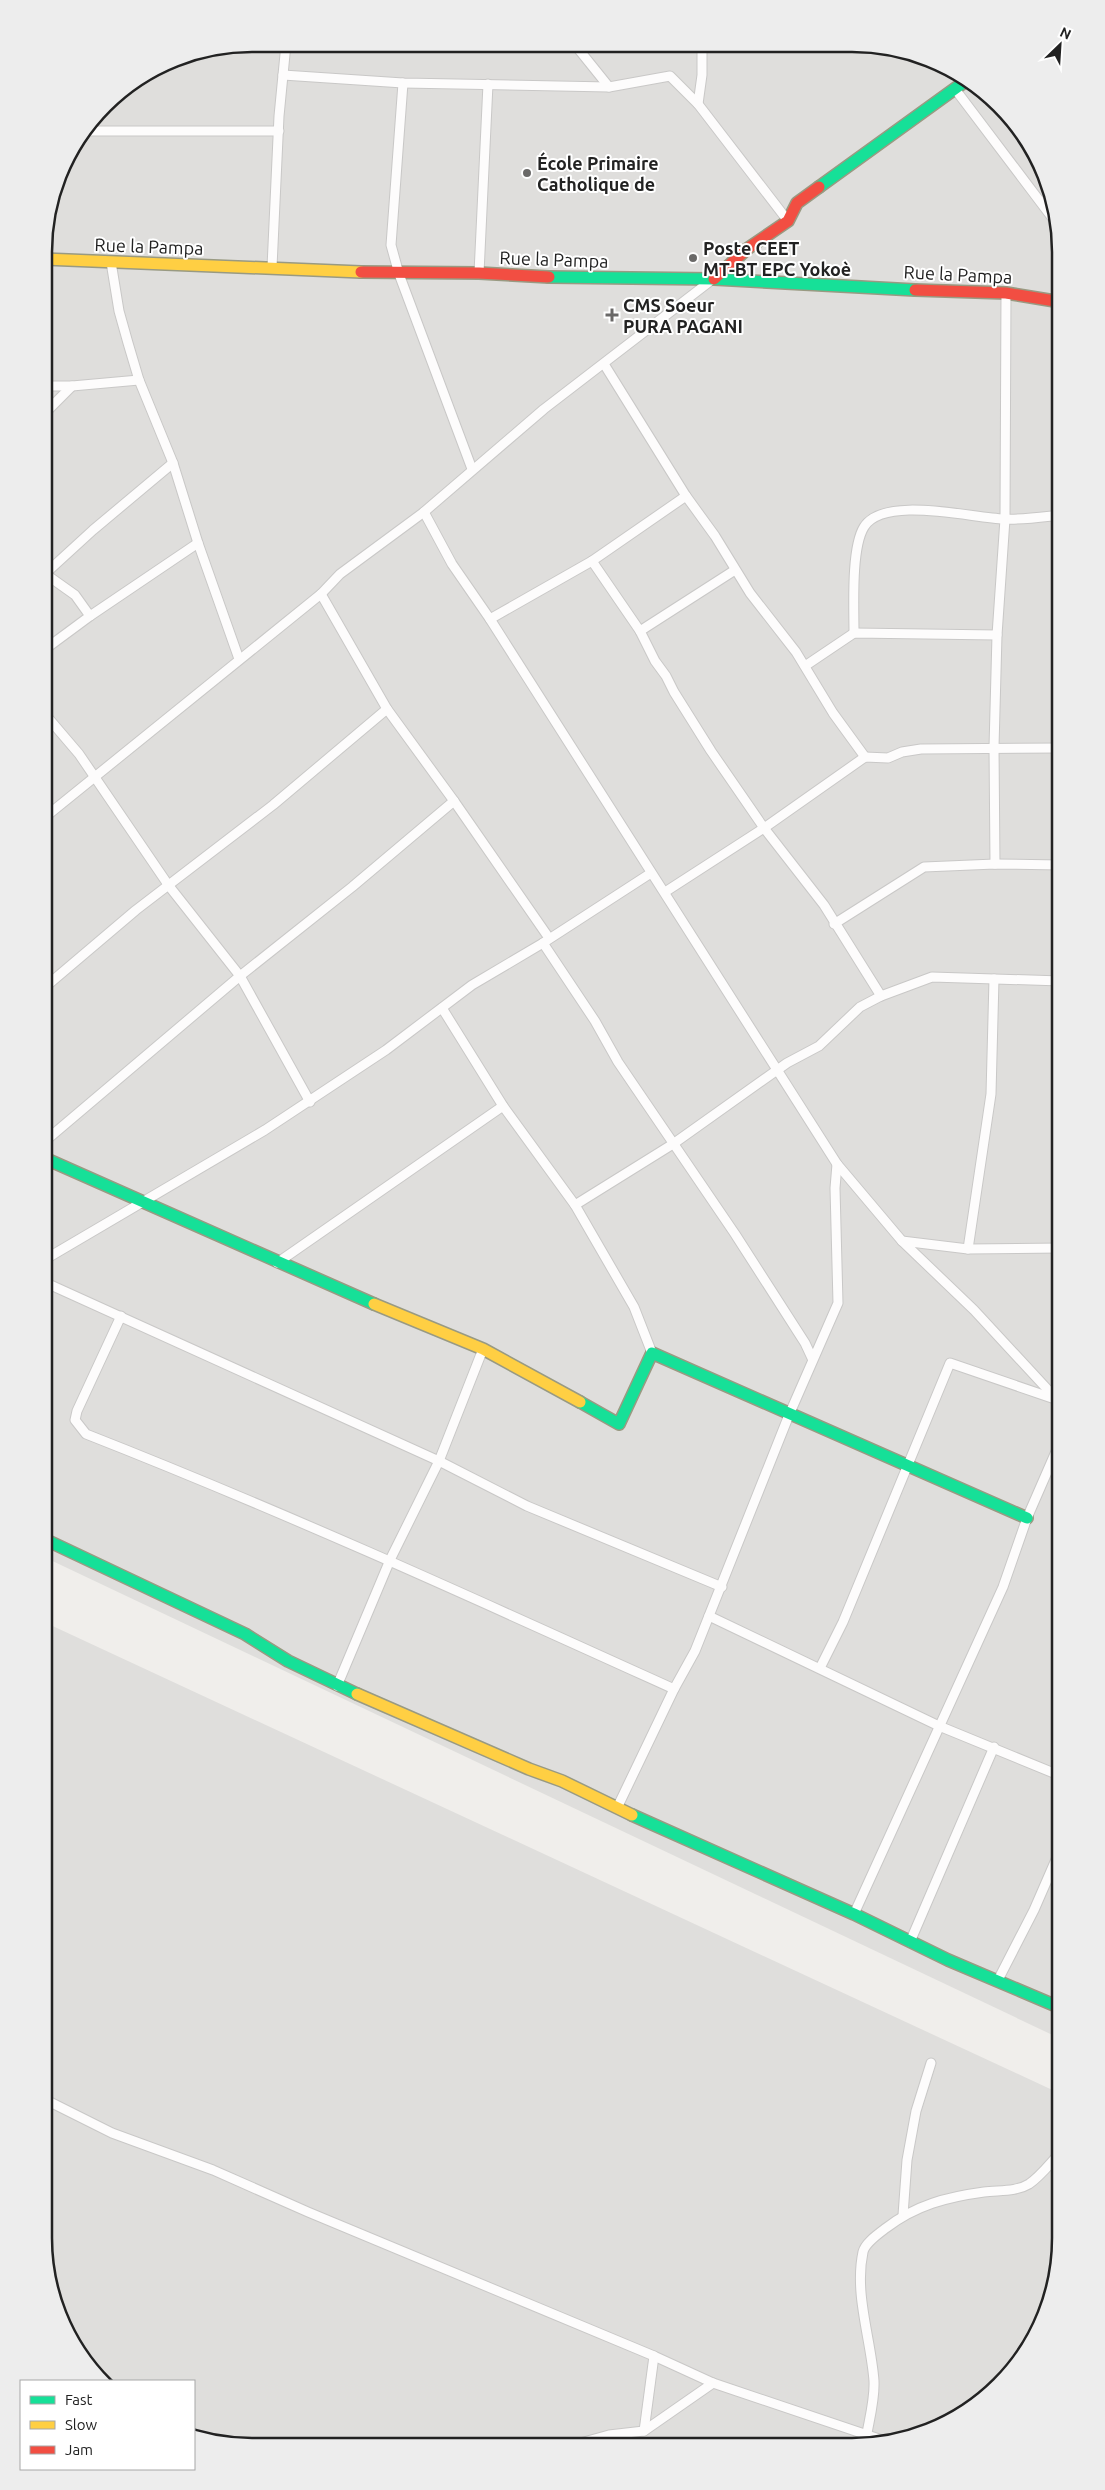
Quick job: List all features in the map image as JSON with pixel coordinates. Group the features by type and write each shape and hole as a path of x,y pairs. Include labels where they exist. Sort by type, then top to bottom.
{"street":[{"path":"272,267 285,52"},
{"path":"581,52 609,87"},
{"path":"698,104 702,75 702,52"},
{"path":"283,76 403,83 609,87 670,76 698,104 788,220"},
{"path":"403,83 391,245 399,274 472,469"},
{"path":"479,273 488,84"},
{"path":"52,812 321,594 340,574 424,512 544,409 714,279 747,249 788,220 797,203 961,84"},
{"path":"955,89 1049,212"},
{"path":"94,131 279,131"},
{"name":"Rue la Pampa","path":"52,259 272,267 399,274 479,273 568,278 714,279 846,285 923,291 1006,293 1052,301"},
{"path":"111,262 119,311 139,380 173,463 198,543 239,659"},
{"path":"995,864 994,748 997,635 1005,519 1006,293"},
{"path":"604,364 686,496 715,536 750,594 805,666 833,713 865,756"},
{"path":"52,386 139,380"},
{"path":"52,406 72,386"},
{"path":"52,567 173,463"},
{"path":"490,619 592,561 686,496"},
{"path":"854,633 857,544 864,526 883,513 900,509 1005,519 1052,516"},
{"path":"424,512 452,564 490,619 837,1164 902,1240 974,1310 1052,1394"},
{"path":"52,644 198,543"},
{"path":"592,561 640,631 674,692 764,828 824,905 834,924 881,996"},
{"path":"640,631 735,570"},
{"path":"52,578 75,595 90,616"},
{"path":"321,594 387,709 454,801 546,941 618,1062 735,1234 805,1343 812,1358"},
{"path":"805,666 854,633 997,635"},
{"path":"52,981 136,910 273,805 387,709"},
{"path":"52,723 96,777 169,886 240,976 310,1102"},
{"path":"665,892 764,828 865,756 888,758 902,752 922,749 1052,748"},
{"path":"52,1135 240,976 352,887 454,801"},
{"path":"834,924 924,867 995,864 1052,865"},
{"path":"52,1255 310,1102 386,1050 472,985 546,941 651,873"},
{"path":"575,1206 673,1144 787,1063 819,1046 860,1007 881,996 932,977 1052,981"},
{"path":"968,1249 991,1094 994,979"},
{"path":"442,1008 503,1106 575,1206 634,1307 652,1353 789,1415 909,1463 1026,1518"},
{"path":"277,1263 503,1106"},
{"path":"52,1161 142,1200 190,1225 277,1263 482,1349 619,1424 652,1353"},
{"path":"617,1808 674,1689 695,1651 812,1358 838,1304 835,1188 837,1164"},
{"path":"902,1240 968,1249 1052,1248"},
{"path":"52,1286 439,1461 527,1506 722,1587"},
{"path":"121,1316 77,1411 76,1420 86,1434 220,1487 390,1560 674,1689"},
{"path":"337,1686 390,1560 439,1461 482,1349"},
{"path":"820,1668 843,1622 950,1363 1052,1399"},
{"path":"854,1914 1003,1587 1026,1518 1052,1460"},
{"path":"52,1543 245,1634 288,1661 337,1686 425,1722 528,1769 562,1781 617,1808 854,1914 910,1942 1052,2004"},
{"path":"709,1616 939,1726 1052,1772"},
{"path":"910,1942 994,1747"},
{"path":"998,1980 1034,1910 1052,1869"},
{"path":"903,2215 907,2160 916,2111 931,2063"},
{"path":"52,2103 112,2133 213,2170 308,2212 654,2356 713,2383 875,2436"},
{"path":"866,2437 874,2397 874,2381 861,2288 863,2251 875,2236 903,2215 940,2200 974,2193 1015,2190 1028,2184 1052,2161"},
{"path":"644,2431 654,2356"},
{"path":"597,2438 644,2431 713,2383"}],"shaded area":[{"path":"252,52 852,52 879,54 917,63 941,73 964,86 1003,121 1019,141 1032,164 1046,201 1052,239 1052,2035 52,1561 52,252 54,226 59,201 79,152 111,111 141,86 164,73 188,63 213,56"},
{"path":"52,1626 1052,2090 1051,2264 1042,2302 1032,2326 1019,2349 984,2388 964,2404 941,2417 917,2427 892,2434 852,2438 252,2438 226,2436 195,2429 195,2380 112,2380 79,2338 63,2302 54,2264 52,2238"}],"traffic: fast":[{"path":"819,187 961,84"},
{"path":"549,277 714,279 915,290"},
{"path":"52,1162 374,1304"},
{"path":"580,1402 619,1424 652,1353 1027,1518"},
{"path":"52,1543 245,1634 288,1661 357,1694"},
{"path":"632,1815 854,1914 948,1960 1052,2004"}],"traffic: slow":[{"path":"52,259 361,272"},
{"path":"374,1304 483,1349 580,1402"},
{"path":"357,1694 529,1769 562,1781 632,1815"}],"traffic: jam":[{"path":"714,279 747,249 788,221 797,203 819,187"},
{"path":"361,272 479,273 549,277"},
{"path":"915,290 1006,293 1052,301"}],"place":[{"name":"École Primaire Catholique de","path":"527,173"},
{"name":"Poste CEET MT-BT EPC Yokoè","path":"693,258"},
{"name":"CMS Soeur PURA PAGANI","path":"612,315"}]}
